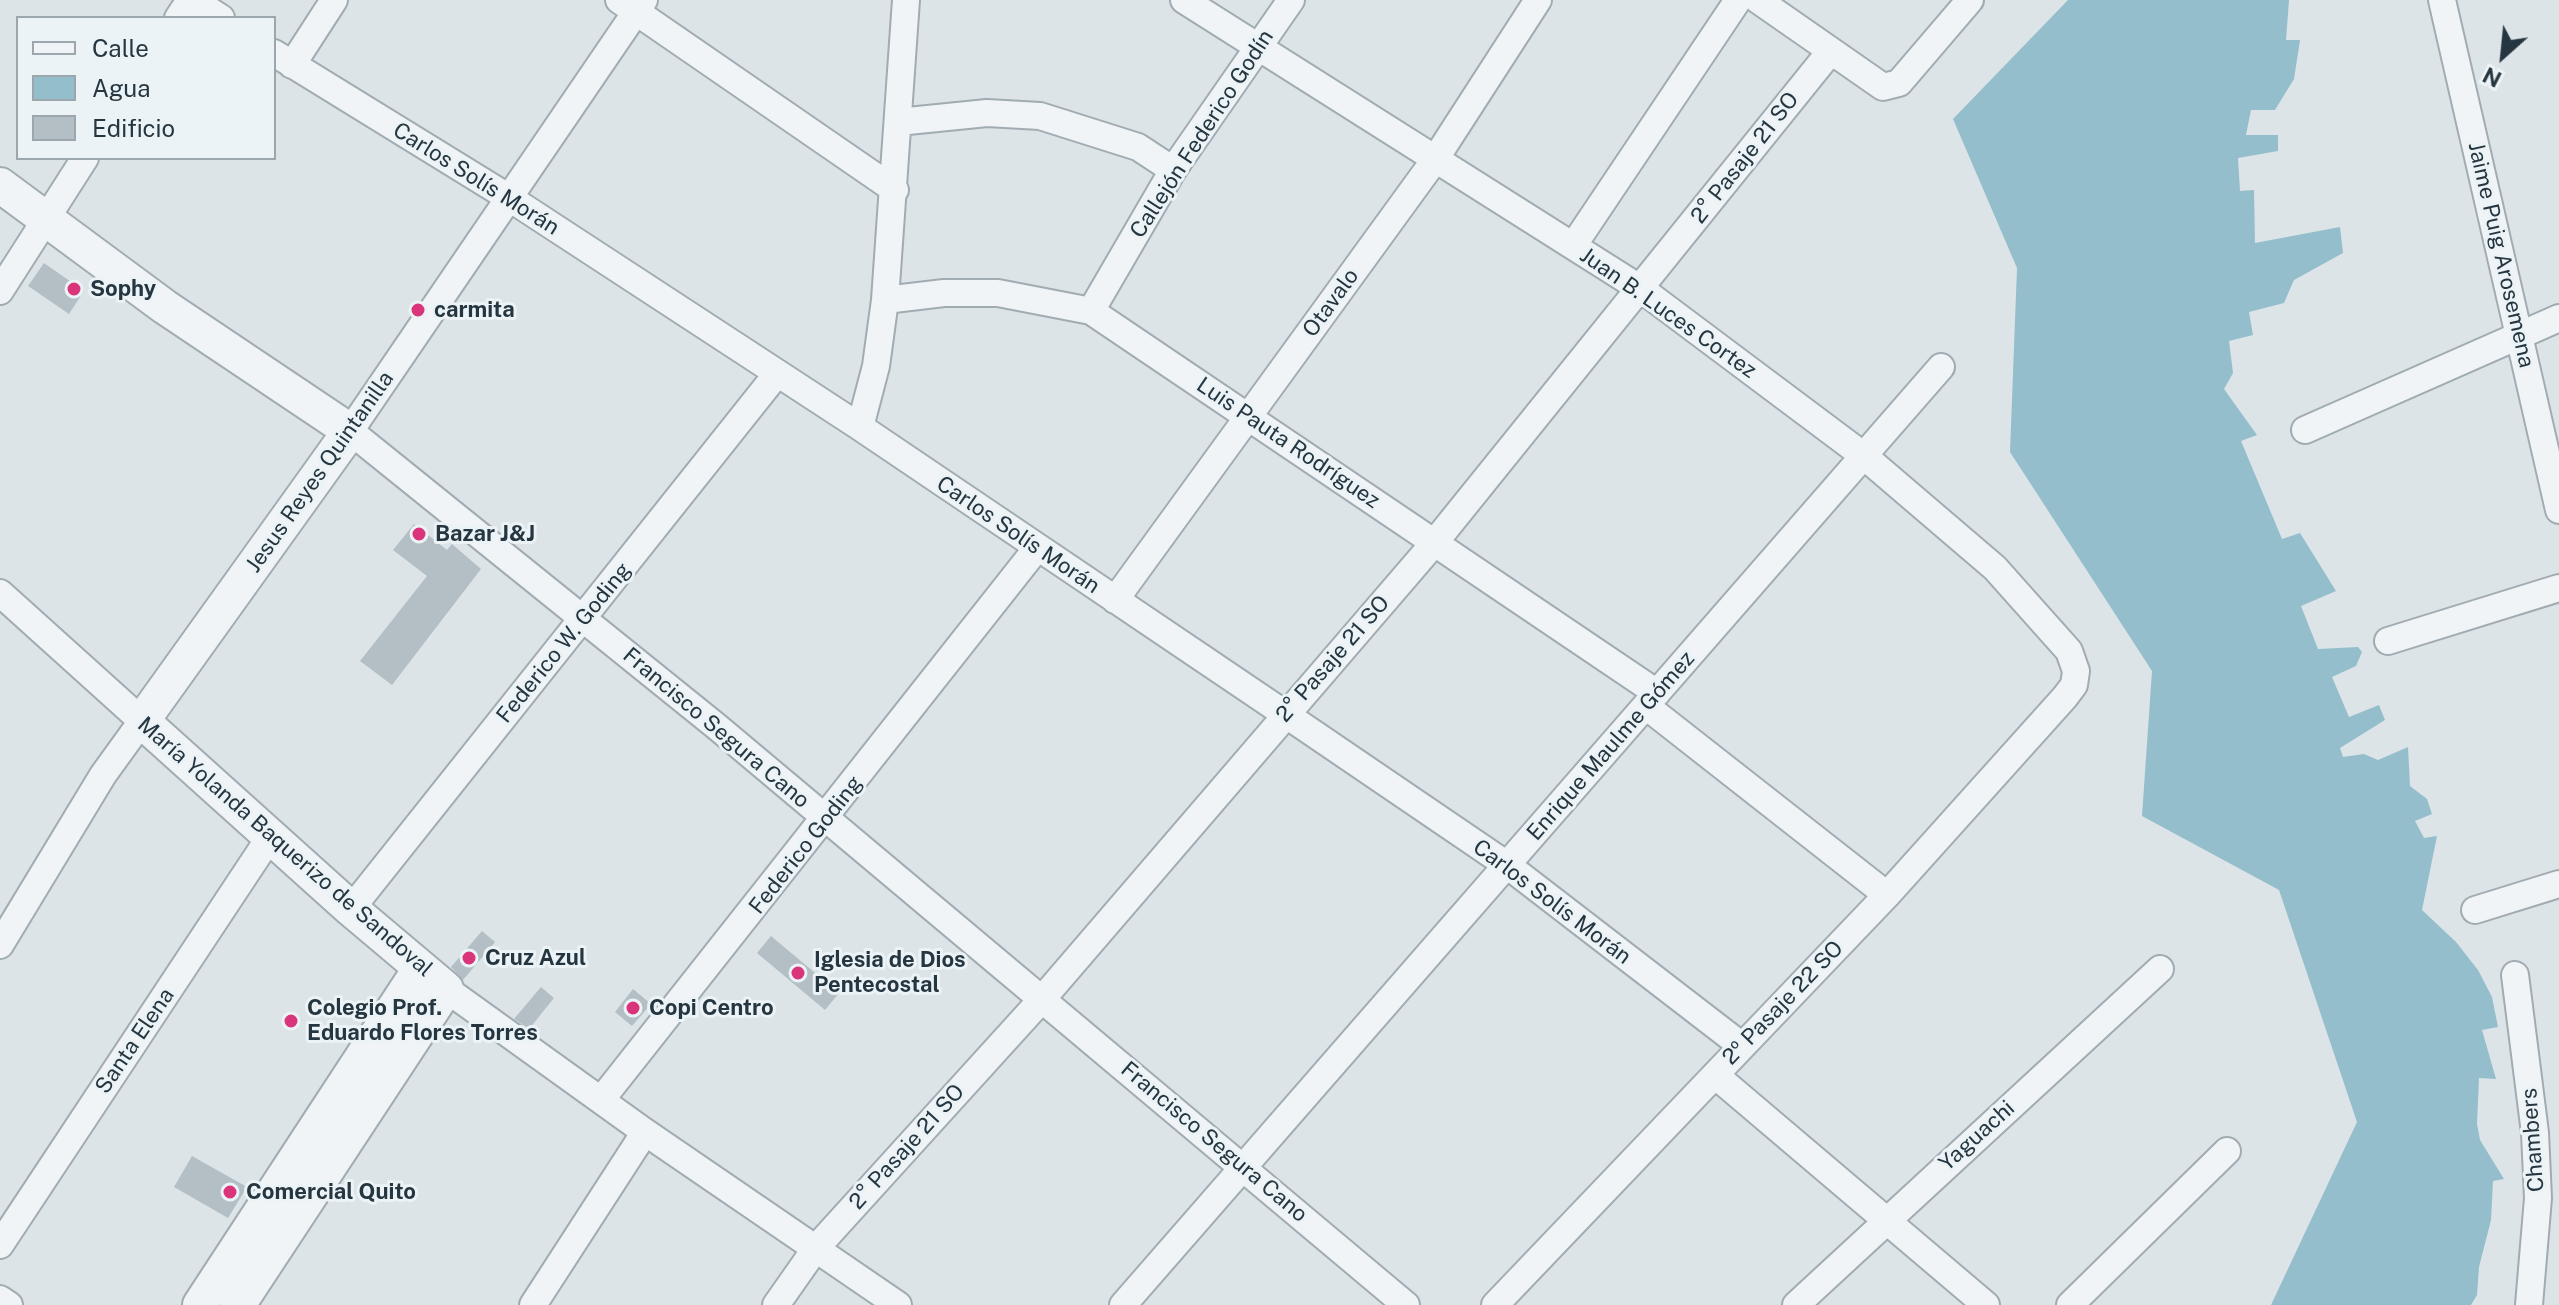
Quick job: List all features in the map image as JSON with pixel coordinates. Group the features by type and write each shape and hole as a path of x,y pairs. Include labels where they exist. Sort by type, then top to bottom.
{"street":[{"path":"180,16 192,0 218,16"},
{"path":"283,59 334,0"},
{"path":"860,427 876,366 885,300 906,0"},
{"name":"Juan B. Luces Cortez","path":"1184,0 1260,46 1434,161 1641,289 1864,456 1995,568 2069,651 2076,671 2074,685 2065,697"},
{"name":"Callejón Federico Godín","path":"1091,311 1173,170 1291,0"},
{"name":"Otavalo","path":"1115,600 1434,161 1538,0"},
{"path":"1573,246 1738,0"},
{"path":"1758,0 1874,83 1891,87 1899,83 1970,0"},
{"name":"Jaime Puig Arosemena","path":"2442,0 2559,510"},
{"path":"633,4 895,190"},
{"name":"Jesus Reyes Quintanilla","path":"0,945 103,775 350,431 511,199 633,4"},
{"name":"2° Pasaje 21 SO","path":"776,1305 816,1248 1043,998 1435,542 1830,52"},
{"name":"Carlos Solís Morán","path":"283,59 511,199 776,375 860,427 1285,714 1507,865 1742,1046"},
{"path":"898,122 987,113 1040,116 1138,147 1173,170"},
{"path":"0,291 84,160"},
{"name":"Francisco Segura Cano","path":"0,185 165,307 350,431 584,619 1043,998 1406,1305"},
{"name":"Luis Pauta Rodríguez","path":"885,300 944,293 998,293 1091,311 1435,542 1651,699 1887,895"},
{"path":"2305,430 2519,333 2559,318"},
{"name":"Enrique Maulme Gómez","path":"1123,1305 1941,367"},
{"name":"Federico W. Goding","path":"351,909 776,375"},
{"name":"Federico Goding","path":"601,1100 826,820 1037,548"},
{"path":"2388,641 2559,588"},
{"name":"María Yolanda Baquerizo de Sandoval","path":"0,593 270,837 433,979 645,1132 898,1305"},
{"name":"2º Pasaje 22 SO","path":"1495,1305 1887,895 2065,697"},
{"name":"Santa Elena","path":"0,1245 270,837"},
{"path":"2475,910 2559,884"},
{"name":"Yaguachi","path":"1796,1305 2160,969"},
{"name":"Chambers","path":"2515,975 2547,1260 2529,1305"},
{"path":"200,1305 433,979"},
{"path":"238,1305 433,979"},
{"path":"1715,1075 1986,1305"},
{"path":"533,1305 645,1132"},
{"path":"2070,1305 2227,1151"},
{"path":"0,1299 9,1305"}],"water":[{"path":"2068,0 2289,0 2286,40 2300,40 2294,79 2275,110 2251,110 2246,135 2278,135 2278,151 2238,158 2240,191 2254,190 2255,243 2340,227 2343,253 2294,280 2284,303 2249,312 2253,335 2229,341 2233,373 2224,389 2257,435 2241,441 2282,539 2300,533 2336,591 2301,606 2318,649 2358,647 2362,652 2356,666 2332,677 2349,717 2379,705 2385,720 2340,748 2343,757 2364,754 2378,760 2408,747 2410,786 2427,799 2432,814 2415,821 2424,838 2437,836 2422,910 2456,942 2478,970 2492,997 2498,1027 2482,1030 2496,1079 2479,1078 2477,1124 2480,1140 2504,1179 2493,1181 2491,1220 2479,1267 2477,1295 2471,1305 2271,1305 2357,1122 2279,890 2142,816 2152,671 2010,452 2017,268 1953,119"}],"building":[{"path":"44,263 84,291 69,314 28,286"},
{"path":"414,524 447,550 452,544 481,569 392,685 360,661 427,576 393,550"},
{"path":"482,931 495,942 463,980 451,967"},
{"name":"Iglesia de Dios Pentecostal","path":"771,936 839,993 825,1010 757,953"},
{"path":"541,987 554,998 529,1029 514,1019"},
{"name":"Copi Centro","path":"633,989 651,1004 632,1026 615,1012"},
{"path":"192,1156 247,1187 228,1218 174,1187"}],"place":[{"name":"Sophy","path":"74,289"},
{"name":"carmita","path":"418,310"},
{"name":"Bazar J&J","path":"419,534"},
{"name":"Cruz Azul","path":"469,958"},
{"name":"Iglesia de Dios Pentecostal","path":"798,973"},
{"name":"Copi Centro","path":"633,1008"},
{"name":"Colegio Prof. Eduardo Flores Torres","path":"291,1021"},
{"name":"Comercial Quito","path":"230,1192"}]}
